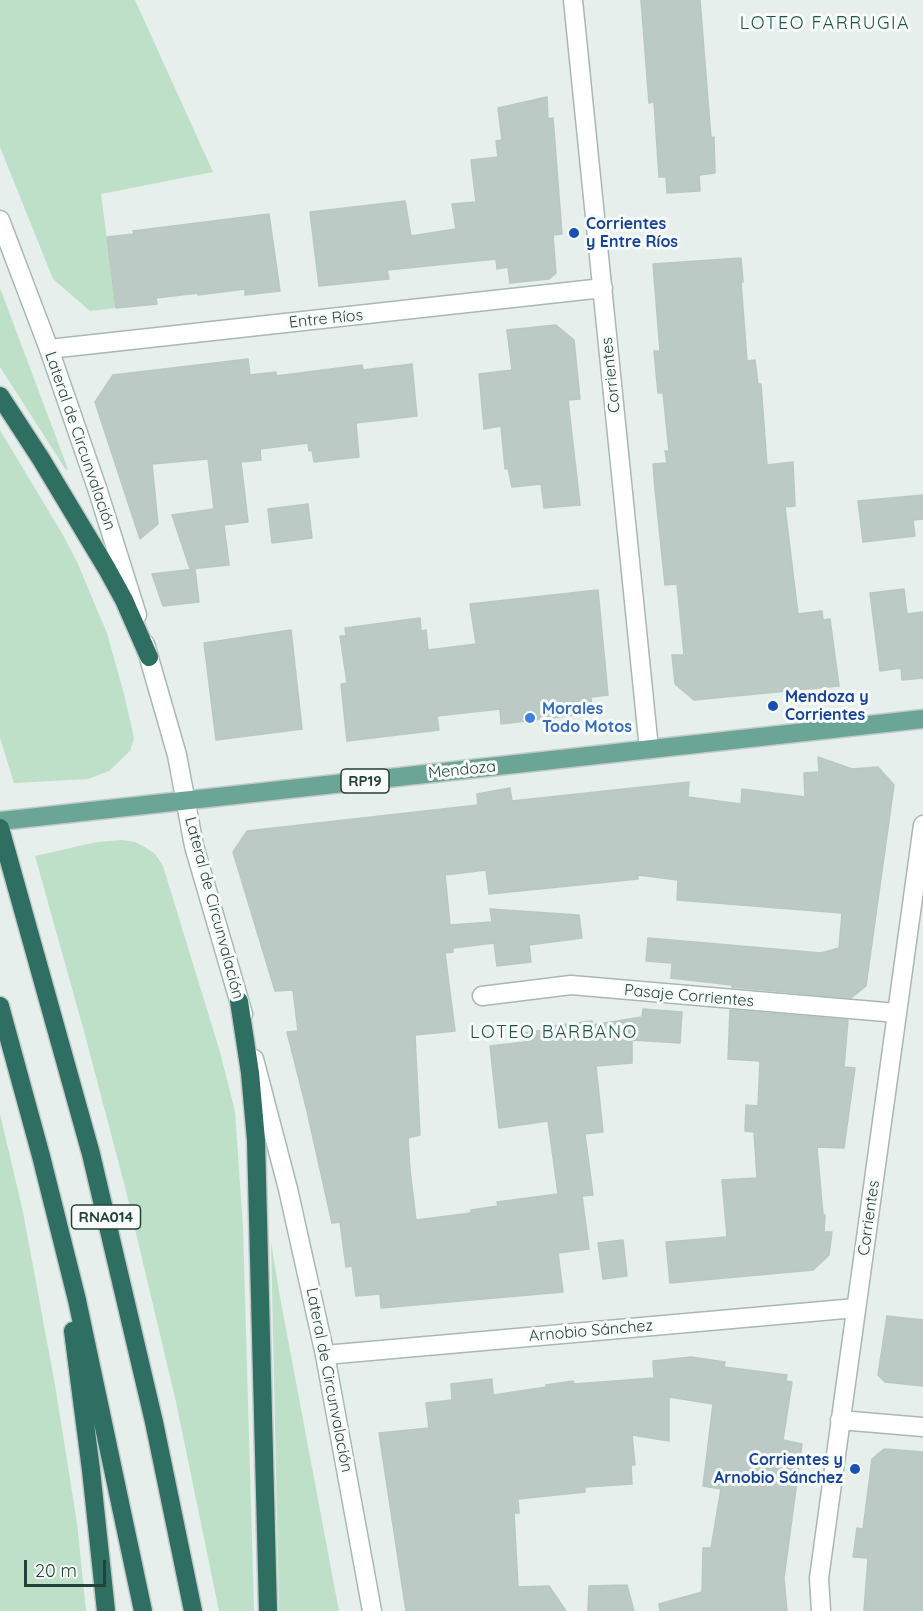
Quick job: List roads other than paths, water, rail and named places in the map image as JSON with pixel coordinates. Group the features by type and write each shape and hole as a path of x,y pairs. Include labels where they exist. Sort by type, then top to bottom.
{"highway":[{"path":"0,396 107,569 124,600 149,657"},
{"name":"RNA014","path":"0,828 94,1164 154,1422 193,1611"},
{"path":"239,1001 250,1073 256,1140 268,1611"},
{"name":"RNA014","path":"0,1006 60,1228 143,1611"},
{"path":"60,1228 91,1470 106,1611"}],"main road":[{"name":"Mendoza","path":"0,821 923,719"}],"street":[{"name":"Corrientes","path":"573,0 649,749"},
{"name":"Lateral de Circunvalación","path":"0,220 49,349 97,488 177,755 194,846 239,1001 288,1189 326,1355 372,1611"},
{"name":"Entre Ríos","path":"49,349 603,288"},
{"name":"Corrientes","path":"821,1611 819,1578 923,825"},
{"name":"Pasaje Corrientes","path":"482,996 571,986 897,1013"},
{"name":"Arnobio Sánchez","path":"326,1355 856,1308"},
{"path":"840,1420 923,1427"}],"place":[{"name":"Corrientes y Entre Ríos","path":"574,233"},
{"name":"Mendoza y Corrientes","path":"773,706"},
{"name":"Morales Todo Motos","path":"530,718"},
{"name":"Corrientes y Arnobio Sánchez","path":"855,1469"}],"district":[{"name":"LOTEO FARRUGIA","path":"825,24"},
{"name":"LOTEO BARBANO","path":"554,1033"}]}
